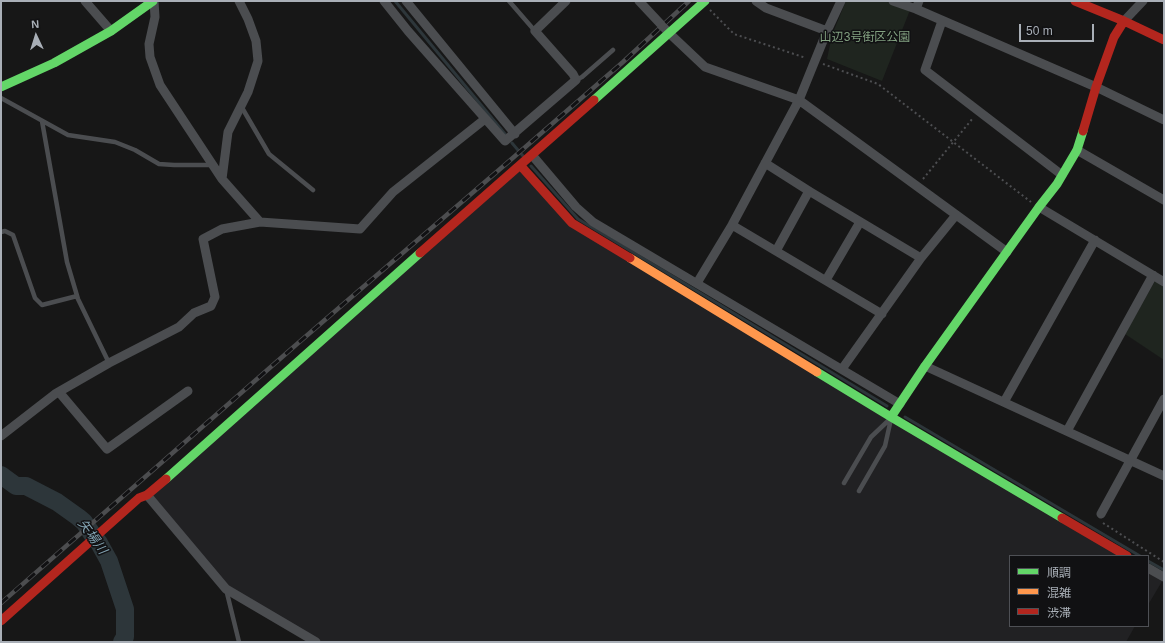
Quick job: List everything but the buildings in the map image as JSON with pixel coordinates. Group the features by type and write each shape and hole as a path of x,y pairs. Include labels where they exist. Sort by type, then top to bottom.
{"street":[{"path":"85,1 111,31"},
{"path":"1,87 54,63 111,31 154,1"},
{"path":"154,1 155,17 149,44 150,57 160,85 222,179 260,222"},
{"path":"222,179 228,132 248,92 258,61 256,41 248,18 239,1"},
{"path":"384,1 408,31 505,141 515,134 576,80 573,74 535,32 566,1"},
{"path":"406,1 515,134"},
{"path":"639,1 705,68 799,100 1007,252"},
{"path":"756,1 766,8 827,31"},
{"path":"697,283 732,225 799,100 841,1"},
{"path":"893,1 917,5 942,21 1096,87 1164,120"},
{"path":"1075,1 1124,21 1164,40"},
{"path":"891,418 925,366 1038,207 1062,176 1076,150 1114,37 1124,21 1143,1"},
{"path":"1,620 139,498 148,495 704,2"},
{"path":"942,21 925,70 1062,176"},
{"path":"1,436 59,392 109,363 179,327 194,313 211,306 215,297 204,239 222,229 260,222 360,229 393,192 485,119"},
{"path":"1076,150 1164,200"},
{"path":"532,155 576,207 593,222 900,404"},
{"path":"765,163 921,258"},
{"path":"520,165 572,223 891,418 1125,555"},
{"path":"776,252 809,191"},
{"path":"1038,207 1164,282"},
{"path":"842,370 921,258 956,215"},
{"path":"826,280 860,222"},
{"path":"732,225 882,314"},
{"path":"1004,402 1095,240"},
{"path":"1067,431 1153,275"},
{"path":"925,366 1067,431 1130,462 1164,476"},
{"path":"59,392 107,449 188,391"},
{"path":"1101,514 1164,399"},
{"path":"148,495 226,589 316,642"},
{"path":"1149,569 1164,577"}],"lane":[{"path":"509,1 535,32"},
{"path":"576,80 582,77 613,50"},
{"path":"1,98 68,135 115,142 135,150 159,164 213,165"},
{"path":"241,106 269,154 312,190"},
{"path":"42,121 67,262 78,296 109,363"},
{"path":"1,232 5,231 13,235 36,298 42,305 78,296"},
{"path":"844,483 871,437 891,418"},
{"path":"859,491 885,446 891,418"},
{"path":"226,589 239,642"}],"path":[{"path":"704,2 734,34 878,84 1038,207"},
{"path":"917,187 978,111"},
{"path":"1101,514 1103,523 1164,562"}],"shaded area":[{"path":"520,165 572,223 1125,555 1009,555 1009,627 1134,627 1126,642 316,642 226,589 147,495"},
{"path":"1149,569 1164,578 1149,603"}],"green space":[{"name":"山辺3号街区公園","path":"846,1 885,1 910,10 882,81 827,59 832,35"},
{"path":"1155,281 1164,286 1164,360 1125,334"}],"waterway":[{"path":"395,1 505,134"},
{"path":"512,143 523,156"},
{"path":"531,166 578,219 887,406"},
{"path":"905,417 1138,555"},
{"name":"矢場川","path":"1,475 16,486 26,486 57,502 84,522 99,543 109,561 125,609 125,637 122,642"},
{"path":"1149,562 1164,570"}],"railway":[{"path":"1,603 623,62 689,1"}],"traffic: fast":[{"path":"1,87 54,63 111,31 153,1"},
{"path":"594,100 705,1"},
{"path":"891,417 925,366 1057,184 1077,150 1083,131"},
{"path":"166,479 420,253"},
{"path":"817,372 1062,518"}],"traffic: slow":[{"path":"630,258 817,372"}],"traffic: jam":[{"path":"1075,1 1124,21 1164,40"},
{"path":"1083,131 1096,87 1114,37 1124,21"},
{"path":"420,253 594,100"},
{"path":"520,165 572,223 630,258"},
{"path":"1,621 139,498 147,495 166,479"},
{"path":"1062,518 1125,555"}]}
